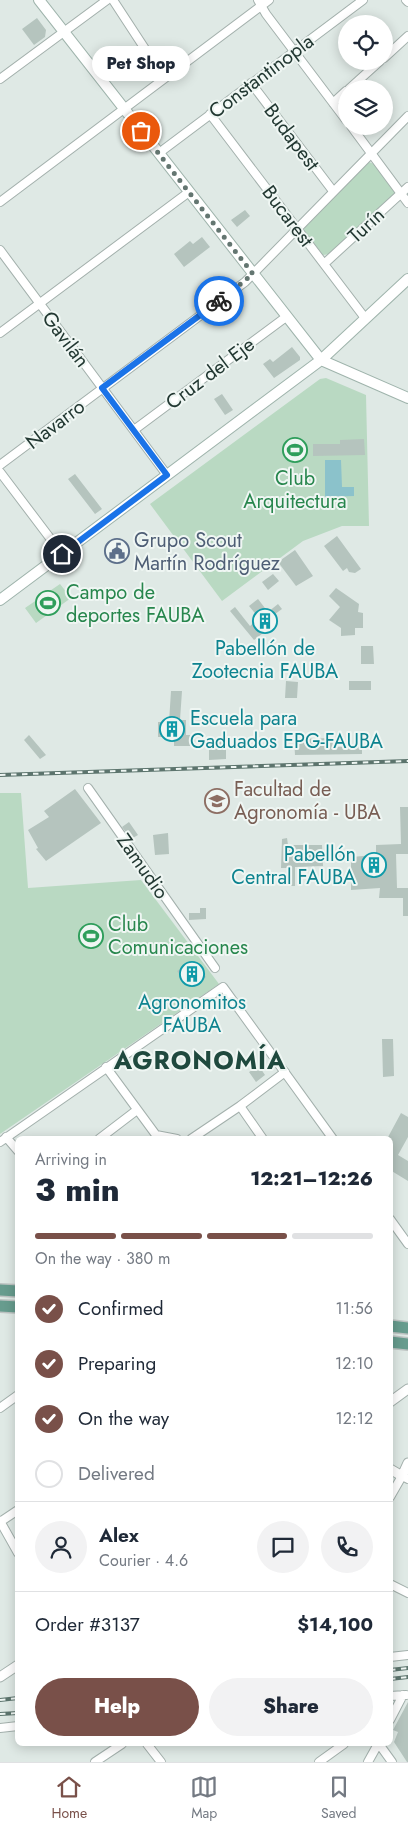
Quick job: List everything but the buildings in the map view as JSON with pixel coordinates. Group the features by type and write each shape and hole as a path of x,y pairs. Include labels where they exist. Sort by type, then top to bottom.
{"main road":[{"path":"39,0 321,360 408,398"},
{"path":"0,600 321,360 408,279"},
{"path":"0,1290 15,1291"},
{"path":"0,1306 15,1307"},
{"path":"393,1326 408,1328"},
{"path":"393,1342 408,1344"}],"street":[{"path":"0,80 107,0"},
{"path":"113,0 164,78"},
{"path":"0,202 124,109 260,3 269,0"},
{"name":"Constantinopla","path":"159,152 363,0"},
{"path":"260,3 338,110"},
{"path":"393,50 408,36"},
{"path":"359,80 370,70"},
{"name":"Budapest","path":"251,82 334,191"},
{"path":"333,103 338,99"},
{"name":"Bucarest","path":"210,114 365,318"},
{"name":"Navarro","path":"0,465 245,282 408,116"},
{"path":"357,135 408,203"},
{"name":"Turín","path":"324,264 408,187"},
{"path":"0,333 189,192"},
{"name":"Gavilán","path":"0,250 167,475"},
{"name":"Cruz del Eje","path":"134,430 286,316"},
{"path":"0,472 62,554"},
{"name":"Zamudio","path":"88,788 215,968"},
{"path":"15,1149 3,1139 223,987 331,1136"},
{"path":"106,1067 155,1136"},
{"path":"195,1136 285,1072"},
{"path":"240,1106 262,1136"},
{"path":"103,1136 137,1110"},
{"path":"393,1223 408,1244"},
{"path":"393,1400 408,1389"},
{"path":"0,1408 15,1398"},
{"path":"393,1493 405,1477 408,1463"},
{"path":"393,1471 405,1477"},
{"path":"15,1512 0,1522 15,1548"},
{"path":"393,1586 408,1593"},
{"path":"393,1657 408,1655"},
{"path":"0,1677 15,1667"},
{"path":"393,1696 406,1695"},
{"path":"393,1715 406,1695"},
{"path":"0,1728 15,1726"},
{"path":"95,1762 119,1746"},
{"path":"148,1746 160,1762"},
{"path":"319,1762 341,1746"},
{"path":"368,1762 377,1746"},
{"path":"380,1746 392,1762"}],"green space":[{"path":"369,162 374,164 396,192 330,254 323,255 304,230 305,224"},
{"name":"Club Arquitectura","path":"326,378 366,395 369,526 342,526 303,541 222,601 150,504 320,379"},
{"name":"Campo de deportes FAUBA","path":"60,584 71,598 36,623 25,608"},
{"name":"Club Comunicaciones","path":"0,793 21,793 28,888 141,880 219,984 0,1134"}],"water":[{"path":"325,460 341,460 342,487 354,487 354,496 325,497"}],"railway":[{"path":"0,775 408,761"},
{"path":"393,1670 408,1668"},
{"path":"393,1679 408,1677"},
{"path":"0,1700 15,1698"},
{"path":"0,1714 15,1713"}],"way so far":[{"path":"141,131 253,274 219,301"}],"place":[{"name":"Pet Shop","path":"141,131"},
{"name":"Club Arquitectura","path":"295,450"},
{"name":"Grupo Scout Martín Rodríguez","path":"117,551"},
{"name":"Campo de deportes FAUBA","path":"48,603"},
{"name":"Pabellón de Zootecnia FAUBA","path":"265,621"},
{"name":"Escuela para Gaduados EPG-FAUBA","path":"172,729"},
{"name":"Facultad de Agronomía - UBA","path":"217,801"},
{"name":"Pabellón Central FAUBA","path":"374,865"},
{"name":"Club Comunicaciones","path":"91,936"},
{"name":"Agronomitos FAUBA","path":"192,974"}],"district":[{"name":"AGRONOMÍA","path":"200,1060"}],"route":[{"path":"62,554 167,475 102,388 219,301"}]}
